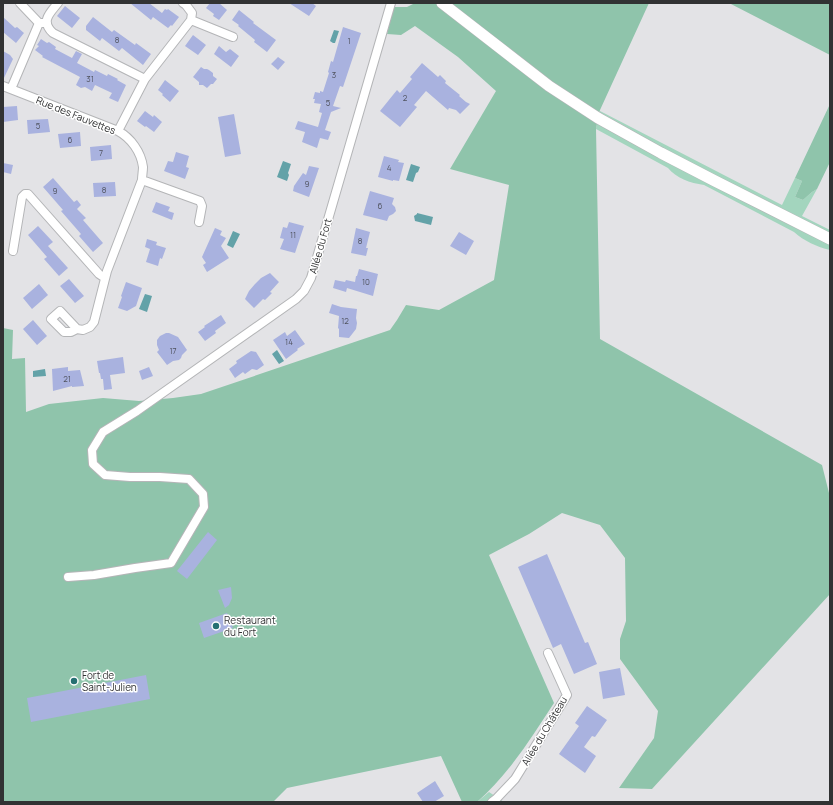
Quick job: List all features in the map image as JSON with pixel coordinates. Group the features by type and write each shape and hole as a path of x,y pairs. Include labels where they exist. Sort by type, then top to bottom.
{"main road":[{"path":"442,3 549,86 598,118 695,171 830,239"}],"street":[{"path":"20,3 53,33 145,78"},
{"path":"11,89 43,23 58,3"},
{"path":"118,131 145,78 191,20 192,14 183,3"},
{"name":"Allée du Fort","path":"68,577 94,575 171,563 204,507 203,494 189,479 160,477 130,478 106,475 93,464 92,450 103,432 137,411 296,299 304,291 311,278 391,3"},
{"path":"191,20 233,37"},
{"name":"Rue des Fauvettes","path":"3,86 118,131 131,142 139,153 143,167 142,180 105,278 94,322 90,327 84,330 77,329"},
{"path":"142,180 200,201 202,206 199,222"},
{"path":"13,251 20,202 24,194 28,194 99,274 105,278"},
{"name":"Allée du Château","path":"492,802 515,779 567,695 548,653"}],"green space":[{"path":"415,3 649,3 600,110 596,129 600,339 822,465 830,497 830,594 652,789 619,788 654,738 658,711 620,659 620,639 626,621 625,558 600,525 562,513 529,534 489,555 554,703 509,768 477,802 462,802 441,756 287,788 273,802 3,802 3,328 13,330 12,359 25,358 26,412 49,404 103,398 139,401 173,398 201,394 390,330 406,305 439,310 494,280 509,185 450,169 496,91 458,57 415,26 401,35 387,34 393,7 407,7"},
{"path":"729,3 830,3 830,55"},
{"path":"830,104 830,162 817,189 803,200 795,197 802,181 795,178"},
{"path":"600,111 782,205 795,178 802,181 795,197 803,200 817,189 802,216 830,230 830,250 811,243 794,232 704,185 679,177 668,168 596,129"},
{"path":"489,792 504,802 477,802"}],"water":[{"path":"334,30 339,31 335,43 333,43 330,41"},
{"path":"283,161 291,164 287,181 277,177"},
{"path":"411,164 420,167 413,182 406,180"},
{"path":"417,213 433,217 431,225 415,221 414,216"},
{"path":"233,231 240,234 233,248 227,245"},
{"path":"145,294 152,296 147,312 139,309"},
{"path":"277,350 284,361 279,364 272,354"},
{"path":"45,369 46,376 33,377 33,371"}],"building":[{"path":"130,3 149,3 162,13 165,9 168,9 179,17 172,26 171,25 168,28 153,17 151,20"},
{"path":"210,3 219,3 227,10 219,20 206,8"},
{"path":"289,3 312,3 316,6 309,16"},
{"path":"65,6 80,18 72,28 57,16"},
{"path":"239,10 254,22 253,23 276,40 267,52 254,42 255,40 232,20"},
{"path":"3,17 15,28 17,27 24,33 16,43 3,32"},
{"path":"93,17 112,32 114,30 151,54 143,65 122,48 119,51 102,38 100,41 86,30 86,26"},
{"path":"343,27 361,33 343,87 340,86 333,106 341,108 331,112 325,130 331,132 328,140 320,138 317,148 302,142 305,132 295,129 298,121 318,127 322,113 319,112 321,104 314,103 315,99 313,99 315,92 323,92 331,61 333,62"},
{"path":"193,35 206,45 198,55 185,46"},
{"path":"41,39 47,43 49,42 56,47 55,49 72,58 76,51 82,54 77,63 94,72 95,70 107,76 108,74 126,85 118,102 109,98 112,93 95,85 92,91 85,87 81,88 76,85 80,77 42,57 43,56 35,50 39,46 37,45"},
{"path":"219,46 226,52 230,49 239,56 231,67 214,54"},
{"path":"3,51 10,55 13,59 3,80"},
{"path":"278,57 285,62 278,70 271,64"},
{"path":"422,63 438,77 440,75 446,81 445,83 470,104 460,114 456,110 449,108 448,110 426,91 414,105 417,107 400,127 380,111 397,90 400,93 412,79 410,77"},
{"path":"201,67 213,73 213,76 217,79 207,88 203,85 199,85 199,82 193,77"},
{"path":"165,80 179,91 170,102 158,90"},
{"path":"17,106 18,120 3,122 3,107"},
{"path":"145,111 153,117 154,115 162,122 154,132 137,121"},
{"path":"234,114 241,154 225,157 218,117"},
{"path":"48,119 50,132 28,134 27,120"},
{"path":"80,132 81,146 60,148 58,134"},
{"path":"111,145 112,159 91,161 90,147"},
{"path":"176,152 189,156 186,167 189,168 185,179 164,171 168,161 173,162"},
{"path":"384,156 404,163 399,181 378,177"},
{"path":"3,163 13,165 11,174 3,172"},
{"path":"309,166 319,168 309,197 293,191 294,186 303,173 306,175"},
{"path":"53,178 74,202 77,200 81,205 77,209 86,218 83,220 103,243 93,252 79,236 81,234 61,211 63,210 43,187"},
{"path":"115,182 116,196 94,197 93,183"},
{"path":"370,191 394,198 392,204 396,211 389,216 387,221 363,215"},
{"path":"156,202 170,207 168,211 174,213 172,220 152,212"},
{"path":"289,222 304,226 295,253 280,249 284,239 280,238 283,227 287,228"},
{"path":"38,226 53,242 48,246 68,268 59,276 44,259 47,257 28,235"},
{"path":"215,228 222,231 220,235 226,238 221,246 229,258 207,272 203,265 206,263 202,257"},
{"path":"356,228 370,232 366,248 368,248 366,256 351,253"},
{"path":"459,232 474,241 466,255 450,246"},
{"path":"147,239 157,242 156,245 166,248 162,259 160,258 158,266 146,262 150,249 145,247"},
{"path":"359,269 378,274 373,296 347,288 346,292 333,288 335,280 355,282"},
{"path":"270,273 279,282 270,292 272,293 254,308 245,299 255,284 261,278"},
{"path":"69,279 84,296 75,303 60,286"},
{"path":"126,282 142,288 136,306 127,311 118,308"},
{"path":"39,284 48,295 32,309 23,298"},
{"path":"332,304 357,309 356,329 349,338 339,337 339,316 329,313"},
{"path":"221,315 226,323 205,341 198,332 205,327 204,326"},
{"path":"33,320 47,336 37,345 23,329"},
{"path":"295,330 305,344 286,359 273,340 285,332 287,336"},
{"path":"166,333 178,337 187,350 179,360 173,361 167,365 157,352 159,350 157,340 160,336"},
{"path":"251,351 256,352 264,365 257,370 252,369 245,374 243,372 235,378 229,369 237,363 236,361"},
{"path":"123,357 125,373 110,375 112,389 104,390 103,379 101,379 99,373 97,361"},
{"path":"68,367 68,371 80,370 84,386 72,386 53,391 52,369"},
{"path":"149,367 153,376 142,380 139,371"},
{"path":"208,532 217,540 187,579 177,571"},
{"path":"547,554 585,643 588,642 597,664 574,674 561,644 553,648 518,567"},
{"path":"231,587 232,598 229,605 225,608 218,590"},
{"name":"Restaurant du Fort","path":"227,613 233,628 204,638 199,623"},
{"path":"620,668 625,695 603,699 599,672"},
{"path":"146,675 150,699 31,722 27,698"},
{"path":"587,706 607,720 595,737 592,736 584,747 596,756 585,773 559,754 579,726 575,723"},
{"path":"435,781 444,796 434,802 423,802 417,793"}],"place":[{"name":"Restaurant du Fort","path":"216,626"},
{"name":"Fort de Saint-Julien","path":"74,681"}]}
